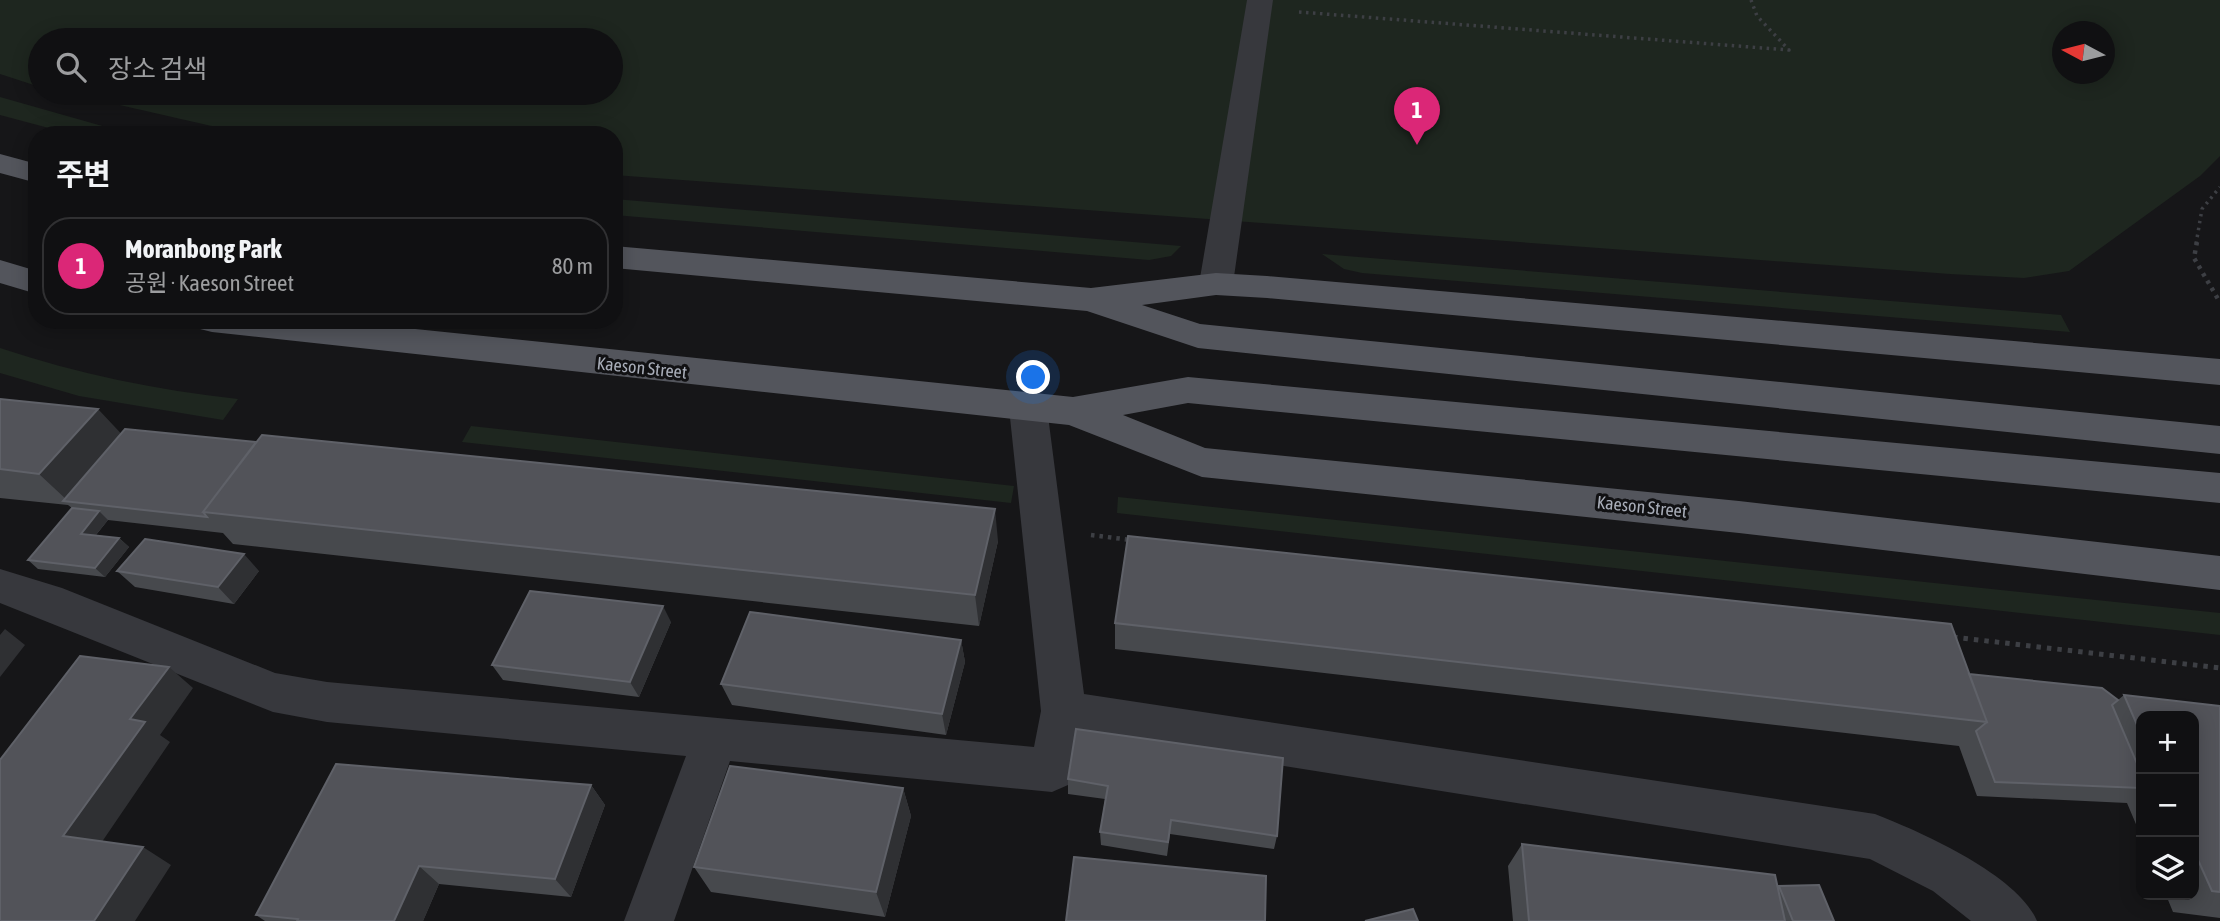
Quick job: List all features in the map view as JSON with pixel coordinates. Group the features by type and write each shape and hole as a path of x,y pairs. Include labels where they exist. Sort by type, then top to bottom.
{"main road":[{"path":"0,163 28,171"},
{"path":"623,258 1091,300 1216,284 2220,372"},
{"path":"0,271 28,280"},
{"path":"1091,300 1198,336 2220,440"},
{"name":"Kaeson Street","path":"295,329 1028,408 1073,411 1188,390 2220,488"},
{"name":"Kaeson Street","path":"1073,411 1202,462 1738,517 2220,573"}],"street":[{"path":"1216,284 1260,5"},
{"path":"0,586 47,601 273,692 327,702 1052,770 1064,711 1028,408"},
{"path":"1064,711 1875,837 1950,874 2012,921"},
{"path":"649,921 715,738"}],"path":[{"path":"1260,5 1789,50 1757,16 1751,0"},
{"path":"2218,299 2194,258 2202,209 2220,187"},
{"path":"1042,530 1139,541"},
{"path":"1943,636 2220,668"}],"shaded area":[{"path":"0,0 2220,0 2220,156 2200,176 2069,271 2024,278 1950,274 623,176 623,126 212,126 120,105 623,105 623,28 28,28 28,83 0,74"},
{"path":"0,97 102,126 41,126 0,115"},
{"path":"623,200 1181,246 1171,256 1149,260 623,216"},
{"path":"1322,254 2061,315 2070,332 1362,273 1344,269"},
{"path":"0,348 118,380 238,399 223,420 79,396 0,373"},
{"path":"471,426 1014,486 1011,503 462,442"},
{"path":"1118,497 2220,613 2220,635 1117,513"}],"building":[{"path":"0,399 98,409 39,474 0,469"},
{"path":"125,429 256,442 203,512 207,517 63,501"},
{"path":"262,435 995,509 975,595 203,512"},
{"path":"72,508 99,511 81,534 119,538 95,568 28,560"},
{"path":"1128,536 1951,624 1987,722 1115,623"},
{"path":"145,539 244,554 218,587 117,571"},
{"path":"530,591 663,606 630,682 492,665"},
{"path":"750,612 961,640 942,714 721,684"},
{"path":"80,656 169,667 130,719 145,722 63,836 143,847 94,921 0,921 0,760"},
{"path":"1969,674 2102,688 2118,700 2112,705 2136,761 2136,788 1995,782 1976,731 1987,722"},
{"path":"2124,695 2220,706 2220,892 2212,891 2199,862 2199,711 2136,711 2136,723"},
{"path":"1076,729 1283,758 1277,836 1171,820 1168,842 1100,832 1108,786 1068,779"},
{"path":"336,764 591,785 555,879 419,866 394,921 297,921 298,919 256,915"},
{"path":"730,766 903,788 876,892 694,867"},
{"path":"1522,844 1775,875 1785,921 1529,921"},
{"path":"1074,857 1266,876 1265,921 1066,921"},
{"path":"1819,885 1834,921 1793,921 1779,886"},
{"path":"1413,909 1418,921 1365,921"}],"place":[{"name":"Moranbong Park","path":"1417,145"}]}
